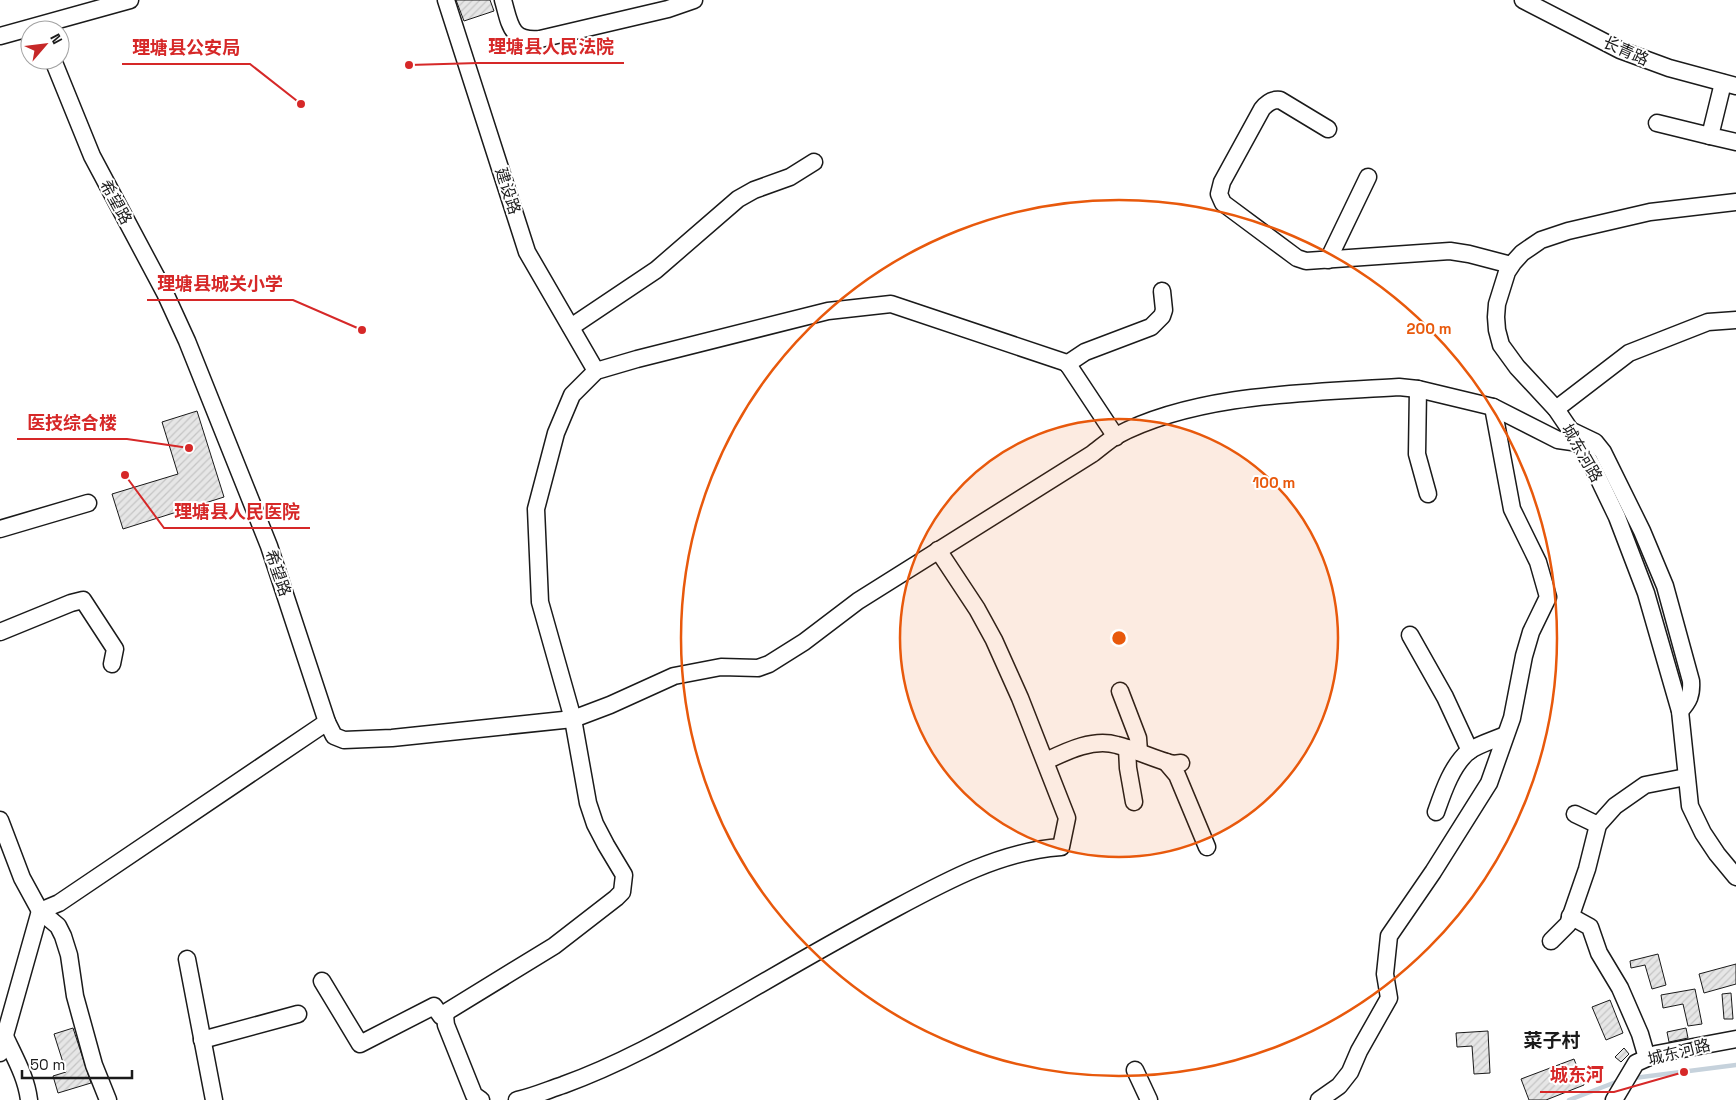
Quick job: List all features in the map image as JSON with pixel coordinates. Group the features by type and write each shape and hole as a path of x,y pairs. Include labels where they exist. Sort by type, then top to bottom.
{"street":[{"path":"64,20 130,0"},
{"name":"建设路","path":"446,0 527,252 596,371"},
{"path":"503,0 511,27 515,33 529,40 540,39 666,5 694,0"},
{"name":"长青路","path":"1523,0 1620,50 1668,68 1730,85"},
{"path":"0,36 20,32"},
{"name":"希望路","path":"57,70 92,156 165,293 187,341 269,546 326,722"},
{"path":"1710,136 1730,85"},
{"path":"1328,129 1280,100 1270,102 1262,110 1222,182 1219,192 1220,198 1226,206 1297,258 1306,261 1450,251 1511,265"},
{"path":"1657,123 1736,142"},
{"path":"571,327 656,270 738,200 754,190 790,177 814,162"},
{"path":"1328,260 1368,177"},
{"name":"城东河路","path":"1736,202 1660,210 1568,231 1541,240 1511,265 1503,281 1497,304 1496,330 1501,344 1517,367 1556,409 1575,437 1592,465 1617,518 1639,576 1680,711 1690,806 1703,833 1736,877"},
{"path":"1067,364 1085,352 1151,327 1162,316 1164,310 1162,291"},
{"path":"481,1100 474,1095 446,1025 445,1016 451,1008 554,946 622,892 624,875 602,838 588,803 573,719 540,602 536,509 556,433 572,395 596,371 637,359 828,311 891,304 1066,363 1116,436"},
{"path":"1556,409 1629,353 1708,322 1736,320"},
{"path":"0,1053 2,1031 40,911 59,903 326,722 334,736 344,740 392,738 573,719 610,705 674,676 721,667 758,668 769,664 804,642 858,601 1092,454 1116,436 1173,414 1255,397 1399,387 1418,389 1493,407 1558,440 1575,437"},
{"path":"1418,389 1417,454 1428,494"},
{"path":"1319,1100 1339,1086 1350,1072 1359,1051 1389,998 1385,974 1388,936 1484,791 1497,764 1512,718 1524,656 1531,632 1548,596 1538,562 1512,509 1493,407"},
{"path":"0,529 88,503"},
{"path":"516,1100 546,1091 598,1071 671,1036 853,931 970,871 1021,853 1061,847 1067,818 1009,670 973,602 938,550"},
{"path":"0,632 71,603 84,600 115,649 112,664"},
{"path":"1410,634 1446,697 1470,751"},
{"path":"1120,691 1138,738 1128,768 1134,802"},
{"path":"1436,812 1452,774 1470,751 1505,735"},
{"path":"1046,762 1073,748 1094,744 1116,744 1174,762 1177,776 1207,847"},
{"path":"1551,941 1568,924 1587,869 1598,825 1615,806 1644,784 1686,777"},
{"path":"1575,814 1598,825"},
{"path":"0,820 22,878 40,911 58,926 63,936 69,955 75,996 94,1065 108,1100"},
{"path":"1570,916 1590,927 1599,953 1620,988 1640,1034 1647,1058"},
{"path":"187,959 214,1100"},
{"path":"322,981 360,1044 434,1006 441,1016 445,1016"},
{"path":"202,1040 298,1014"},
{"path":"2,1031 23,1073 30,1100"},
{"name":"城东河路","path":"1614,1100 1636,1063 1656,1054 1736,1039"},
{"path":"1135,1070 1149,1100"}],"building":[{"path":"456,0 490,0 494,11 464,21"},
{"path":"197,411 224,497 123,529 112,494 178,474 162,422"},
{"path":"1658,954 1666,985 1652,989 1645,965 1631,968 1630,961"},
{"path":"1736,964 1736,984 1704,993 1699,974"},
{"path":"1695,989 1702,1024 1688,1026 1683,1004 1663,1008 1661,995"},
{"path":"1731,993 1733,1019 1724,1019 1722,994"},
{"path":"1610,1000 1623,1033 1606,1040 1592,1007"},
{"path":"73,1028 91,1083 58,1093 53,1076 66,1072 54,1034"},
{"path":"1686,1028 1688,1038 1669,1042 1667,1032"},
{"path":"1488,1031 1490,1073 1474,1074 1472,1046 1457,1047 1456,1033"},
{"path":"1624,1048 1629,1054 1621,1062 1615,1057"},
{"path":"1574,1059 1584,1085 1546,1100 1529,1100 1521,1079"}],"waterway":[{"path":"1634,1078 1736,1065"},
{"path":"1569,1100 1616,1082"}],"place":[{"name":"理塘县人民法院","path":"409,65"},
{"name":"理塘县公安局","path":"301,104"},
{"name":"理塘县城关小学","path":"362,330"},
{"name":"医技综合楼","path":"189,448"},
{"name":"理塘县人民医院","path":"125,475"},
{"name":"城东河","path":"1684,1072"}],"district":[{"name":"菜子村","path":"1552,1040"}]}
